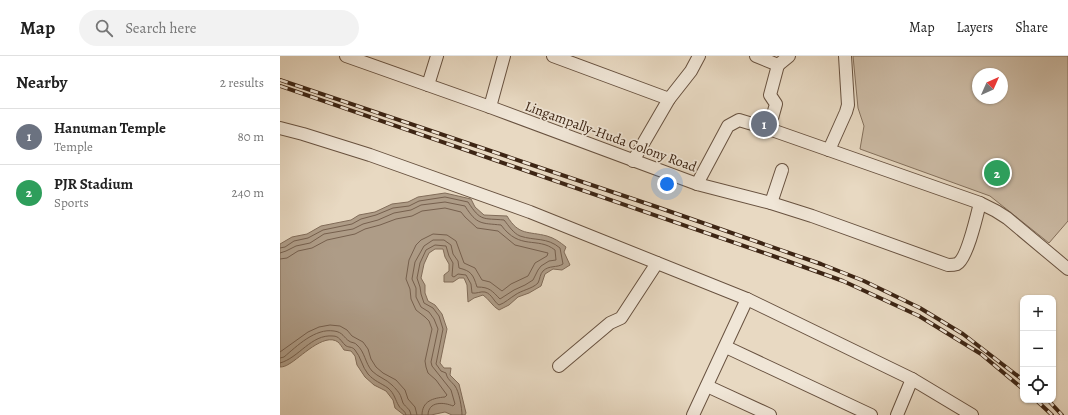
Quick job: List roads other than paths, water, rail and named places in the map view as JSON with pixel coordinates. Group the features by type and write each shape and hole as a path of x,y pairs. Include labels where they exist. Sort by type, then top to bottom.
{"street":[{"name":"Lingampally-Huda Colony Road","path":"346,56 490,107 697,184 728,126 738,120 770,129 980,203 1007,218 1068,270"},
{"path":"428,85 437,56"},
{"path":"490,107 504,56"},
{"path":"553,56 669,99"},
{"path":"633,161 669,99 691,71 700,56"},
{"path":"770,129 776,104 770,95 778,65 789,56"},
{"path":"829,150 848,105 845,56"},
{"path":"762,57 778,65"},
{"path":"280,121 303,134"},
{"path":"280,128 370,155 530,212 747,299 912,379 972,415"},
{"path":"772,203 782,170"},
{"path":"697,184 772,203 948,265 958,264 962,259 980,203"},
{"path":"559,366 610,324 621,318 657,263"},
{"path":"693,415 726,347 747,299"},
{"path":"726,347 872,415"},
{"path":"898,415 912,379"},
{"path":"707,386 770,415"}],"water":[{"path":"445,193 471,199 475,207 484,215 507,216 516,227 524,232 547,236 557,240 566,247 564,252 570,265 562,270 553,269 545,274 541,286 518,297 509,305 499,310 483,295 468,302 467,285 464,278 459,278 453,282 444,282 444,275 449,271 449,264 443,249 435,249 429,253 424,264 421,278 425,285 425,293 428,301 435,305 442,314 447,329 440,363 444,368 451,368 450,375 459,384 466,413 465,415 452,415 445,412 431,415 404,415 395,408 393,400 386,391 374,385 365,377 357,365 355,356 351,351 344,350 338,342 332,340 326,340 319,343 288,365 280,367 280,244 292,237 307,234 321,226 351,220 359,215 375,212 392,204 408,202 418,197"}],"railway":[{"path":"280,80 657,207 821,264 864,281 920,308 963,334 1020,378"},
{"path":"280,86 843,281 919,316 981,354 1020,386"},
{"path":"1039,403 1052,415"},
{"path":"1051,403 1062,415"}],"place":[{"name":"Hanuman Temple","path":"764,124"},
{"name":"PJR Stadium","path":"997,173"}]}
